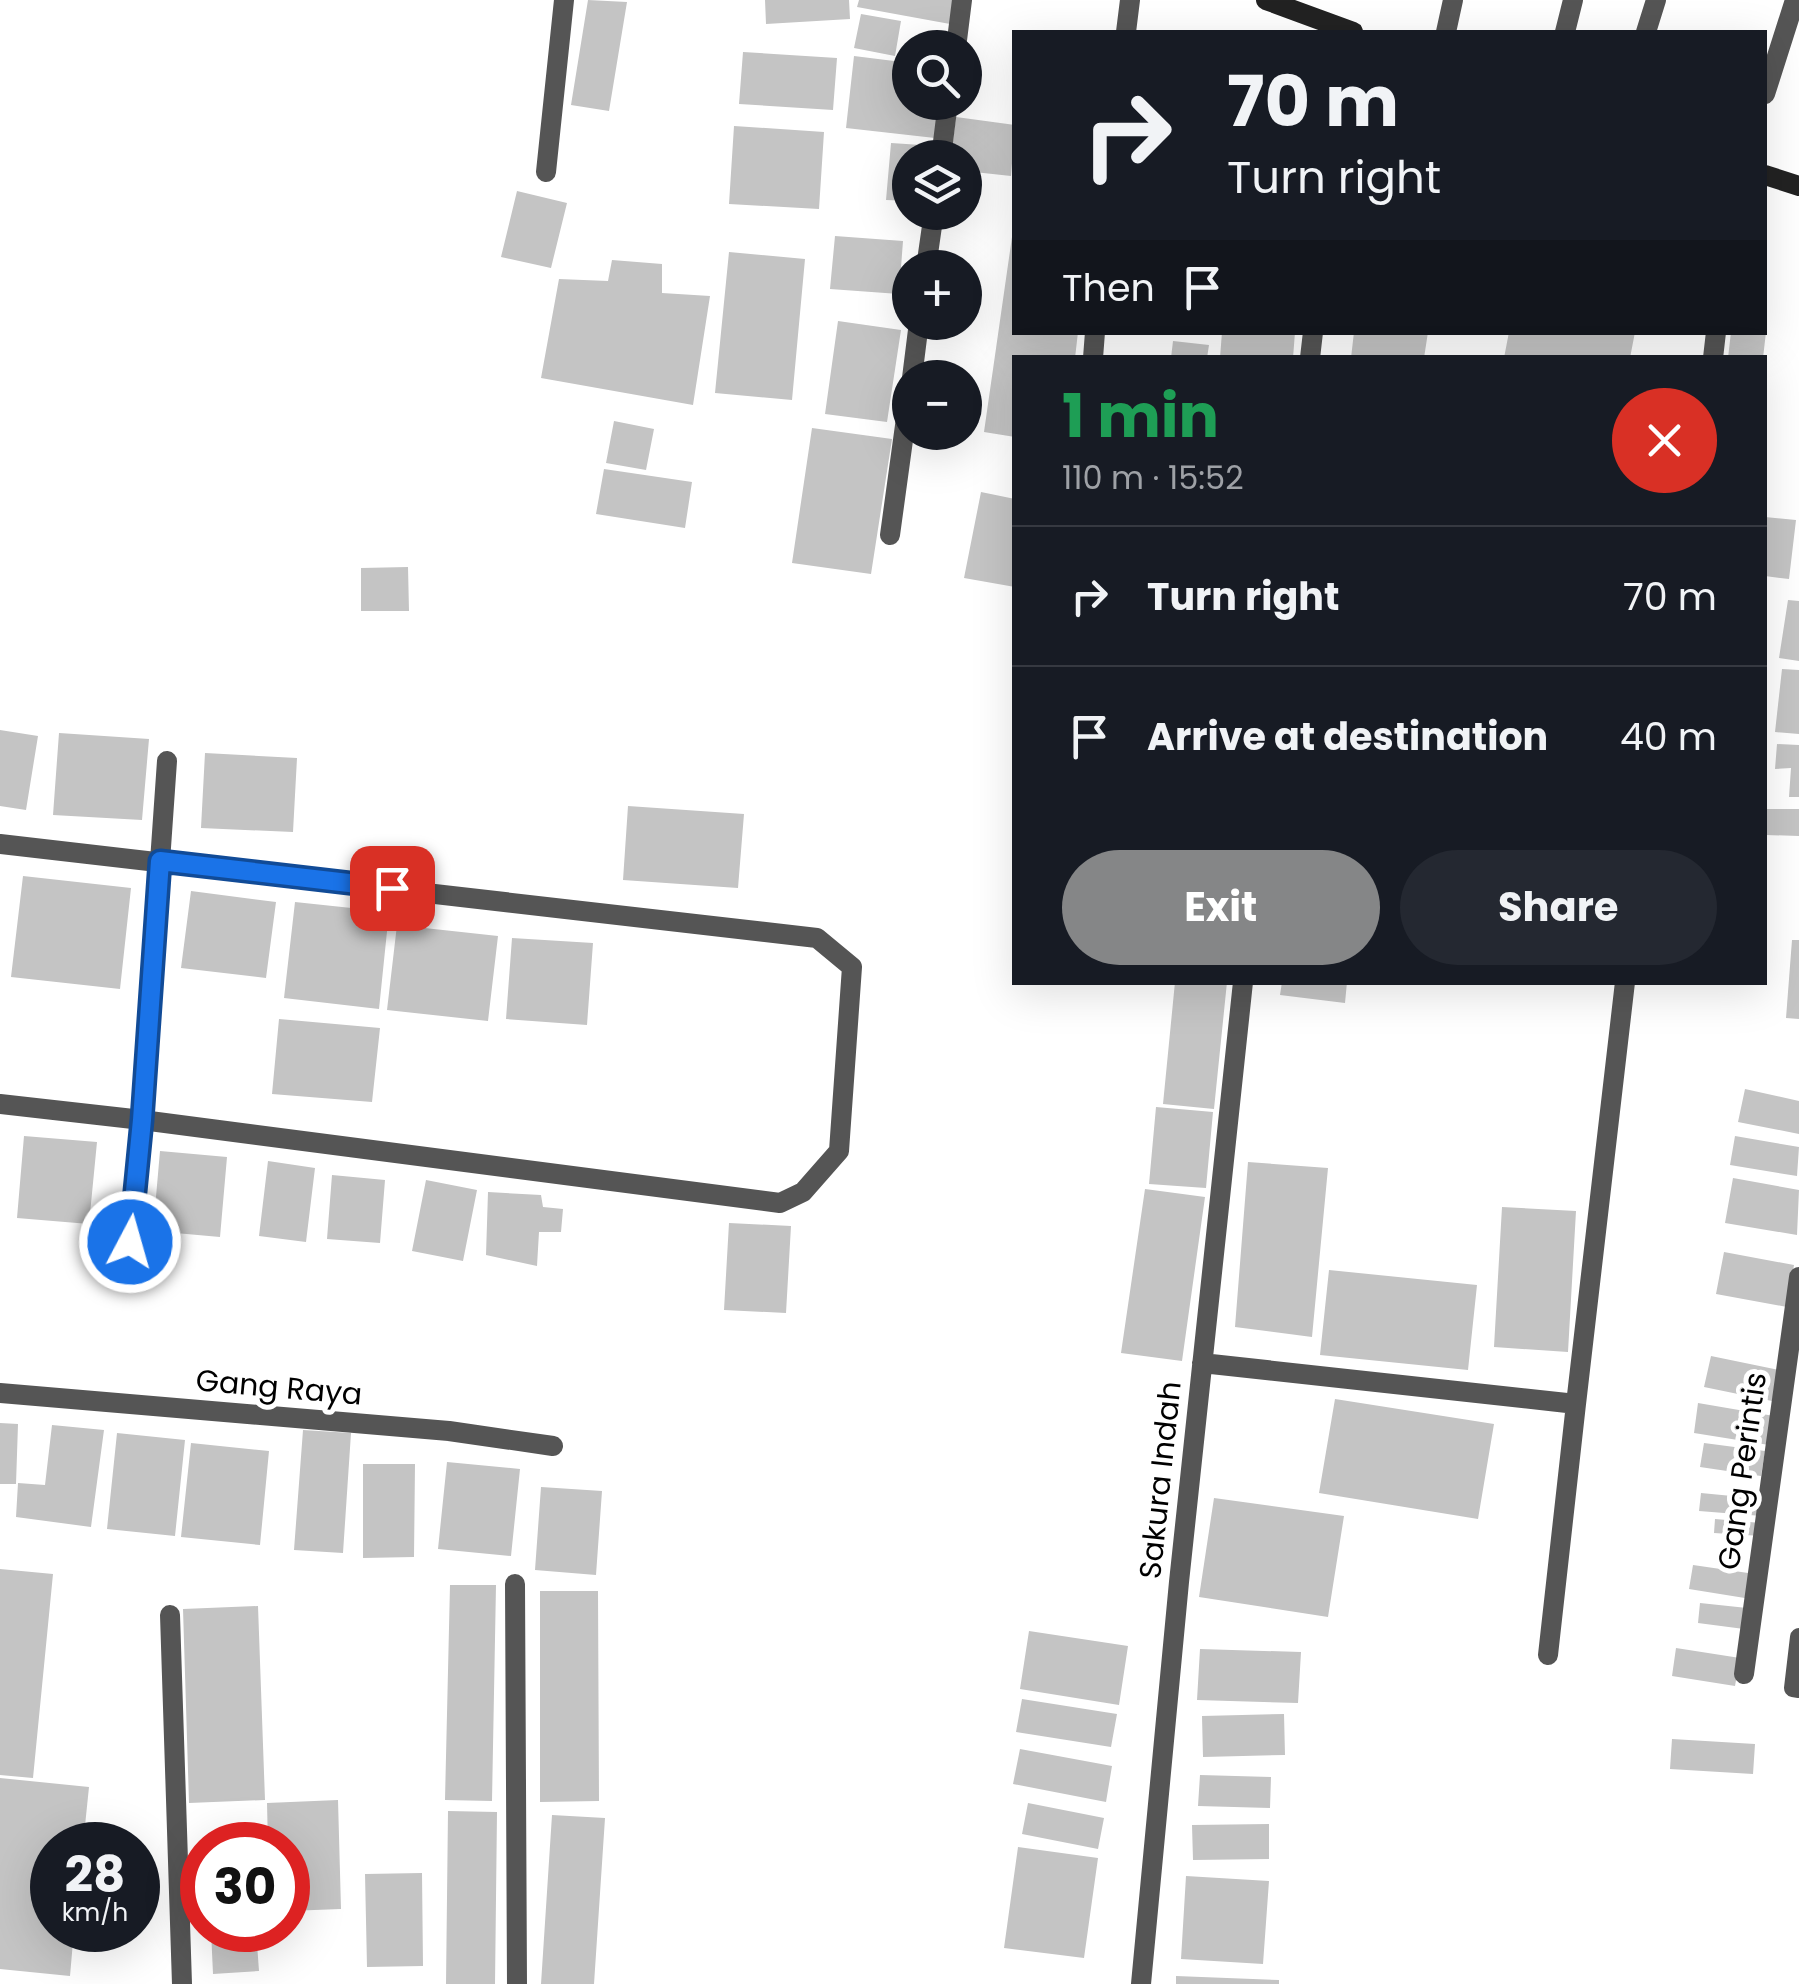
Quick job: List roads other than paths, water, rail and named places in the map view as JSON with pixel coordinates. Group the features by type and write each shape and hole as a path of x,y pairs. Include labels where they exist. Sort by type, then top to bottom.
{"main road":[{"path":"1266,0 1343,30"},
{"path":"1767,175 1799,186"}],"street":[{"path":"546,172 564,0"},
{"path":"958,30 962,0"},
{"path":"1126,30 1130,0"},
{"path":"1446,30 1454,0"},
{"path":"1566,30 1573,0"},
{"path":"1647,30 1656,0"},
{"path":"1767,88 1795,0"},
{"path":"890,535 902,450"},
{"path":"130,1242 167,761"},
{"path":"0,844 817,938 852,966 840,1151 803,1192 780,1202 0,1104"},
{"name":"Sakura Indah","path":"1141,1984 1178,1582 1243,985"},
{"path":"1548,1655 1624,985"},
{"name":"Gang Perintis","path":"1744,1674 1799,1277"},
{"path":"1202,1363 1576,1404"},
{"name":"Gang Raya","path":"0,1393 392,1426 553,1446"},
{"path":"515,1584 516,1984"},
{"path":"170,1615 182,1984"}],"lane":[{"path":"1799,1637 1793,1688 1799,1690"}]}
